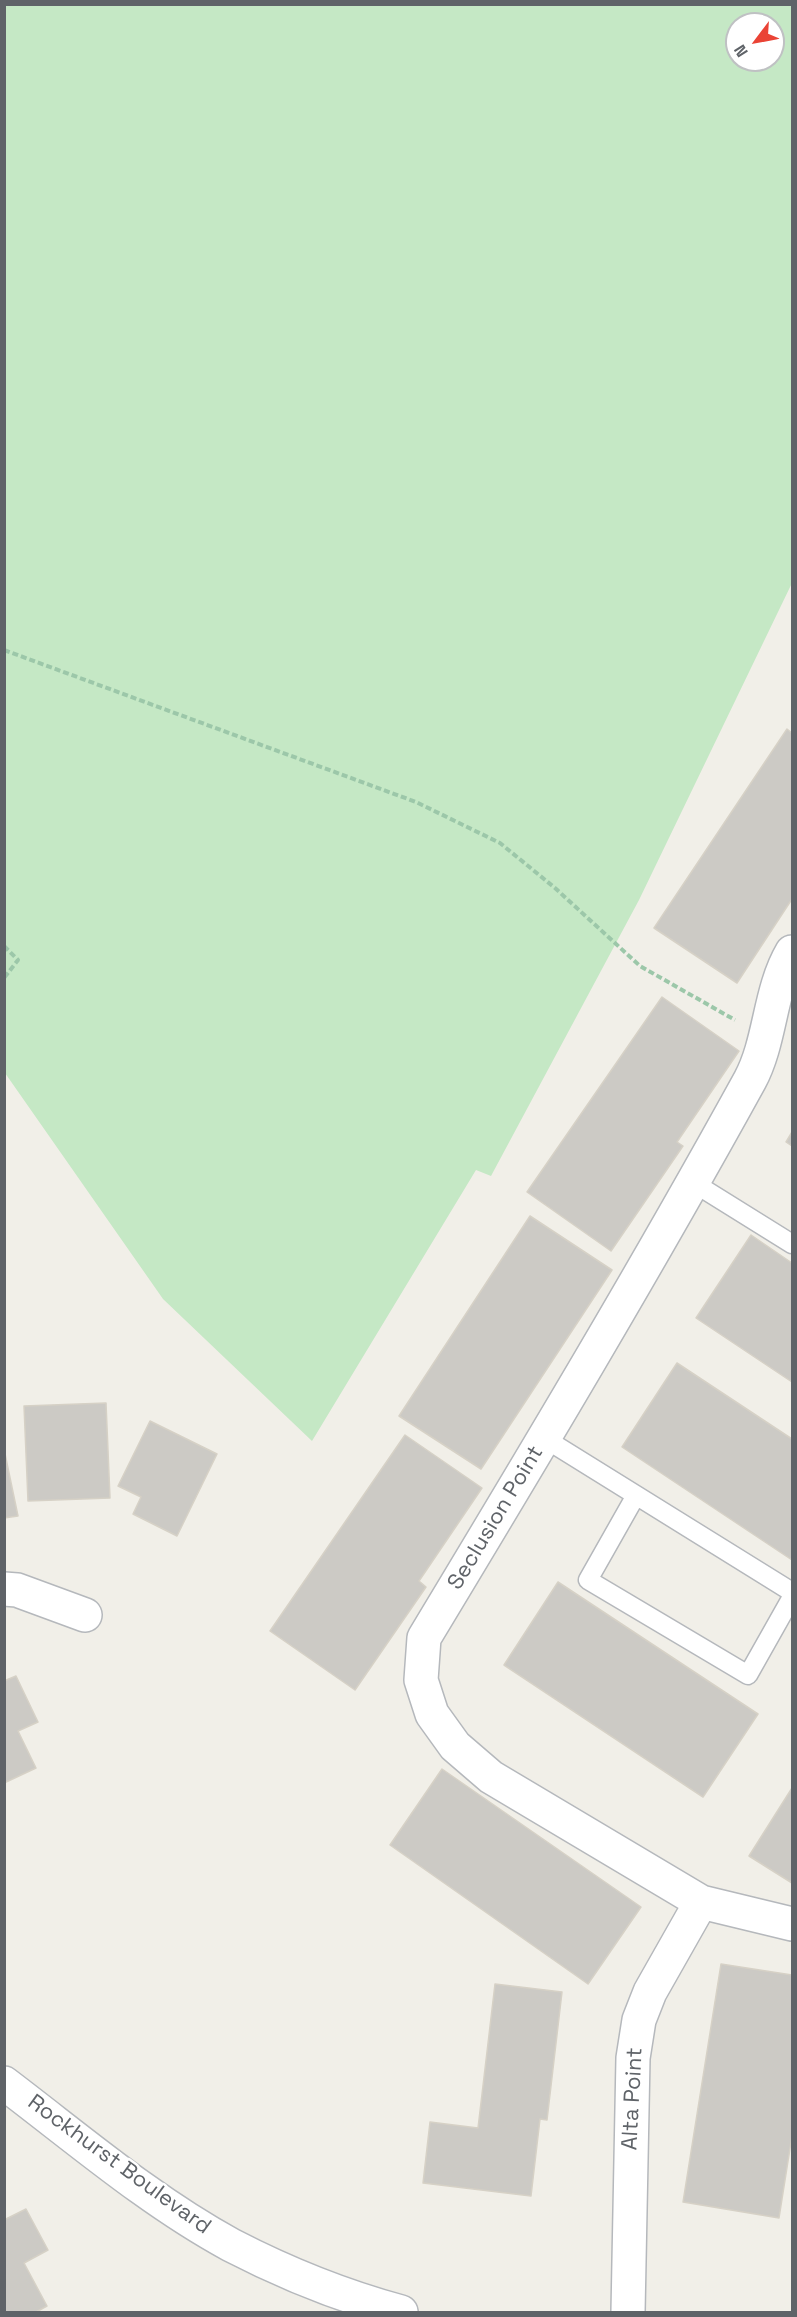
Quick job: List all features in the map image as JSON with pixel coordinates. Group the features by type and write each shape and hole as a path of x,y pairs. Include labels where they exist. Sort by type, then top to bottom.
{"street":[{"name":"Seclusion Point","path":"792,952 783,968 757,1066 693,1183 424,1638 421,1680 432,1714 454,1746 491,1777 700,1902 792,1924"},
{"path":"4,1590 17,1590 85,1615"},
{"name":"Alta Point","path":"628,2313 633,2058 639,2020 650,1992 700,1902"},
{"name":"Rockhurst Boulevard","path":"4,2083 166,2204 230,2244 284,2270 359,2301 401,2313"}],"lane":[{"path":"693,1183 792,1244"},
{"path":"544,1438 635,1497 792,1592"},
{"path":"635,1497 588,1580 748,1675 792,1597"}],"path":[{"path":"4,650 416,802 500,843 555,888 640,966 765,1036"},
{"path":"4,946 18,960 4,978"}],"green space":[{"path":"4,5 792,5 792,583 639,900 491,1176 476,1170 312,1441 163,1299 5,1073"}],"building":[{"path":"787,729 792,733 792,899 737,983 654,928"},
{"path":"662,997 739,1051 677,1142 683,1146 611,1251 527,1192"},
{"path":"792,1132 792,1146 786,1142"},
{"path":"530,1216 612,1270 481,1469 399,1416"},
{"path":"751,1235 792,1263 792,1382 696,1318"},
{"path":"677,1363 792,1439 792,1560 622,1447"},
{"path":"106,1403 110,1498 28,1501 24,1406"},
{"path":"150,1421 217,1454 177,1536 133,1514 141,1497 118,1486"},
{"path":"405,1435 482,1488 419,1581 426,1587 355,1690 270,1631"},
{"path":"4,1449 18,1516 4,1518"},
{"path":"558,1582 758,1714 703,1797 504,1665"},
{"path":"16,1676 38,1722 18,1731 36,1768 4,1783 4,1681"},
{"path":"442,1769 641,1907 588,1984 390,1845"},
{"path":"792,1788 792,1883 749,1856"},
{"path":"721,1964 792,1975 792,2136 779,2218 683,2202"},
{"path":"495,1984 562,1992 547,2120 540,2119 531,2196 423,2183 430,2122 478,2128"},
{"path":"26,2209 48,2250 24,2263 47,2306 36,2312 4,2312 4,2220"}]}
